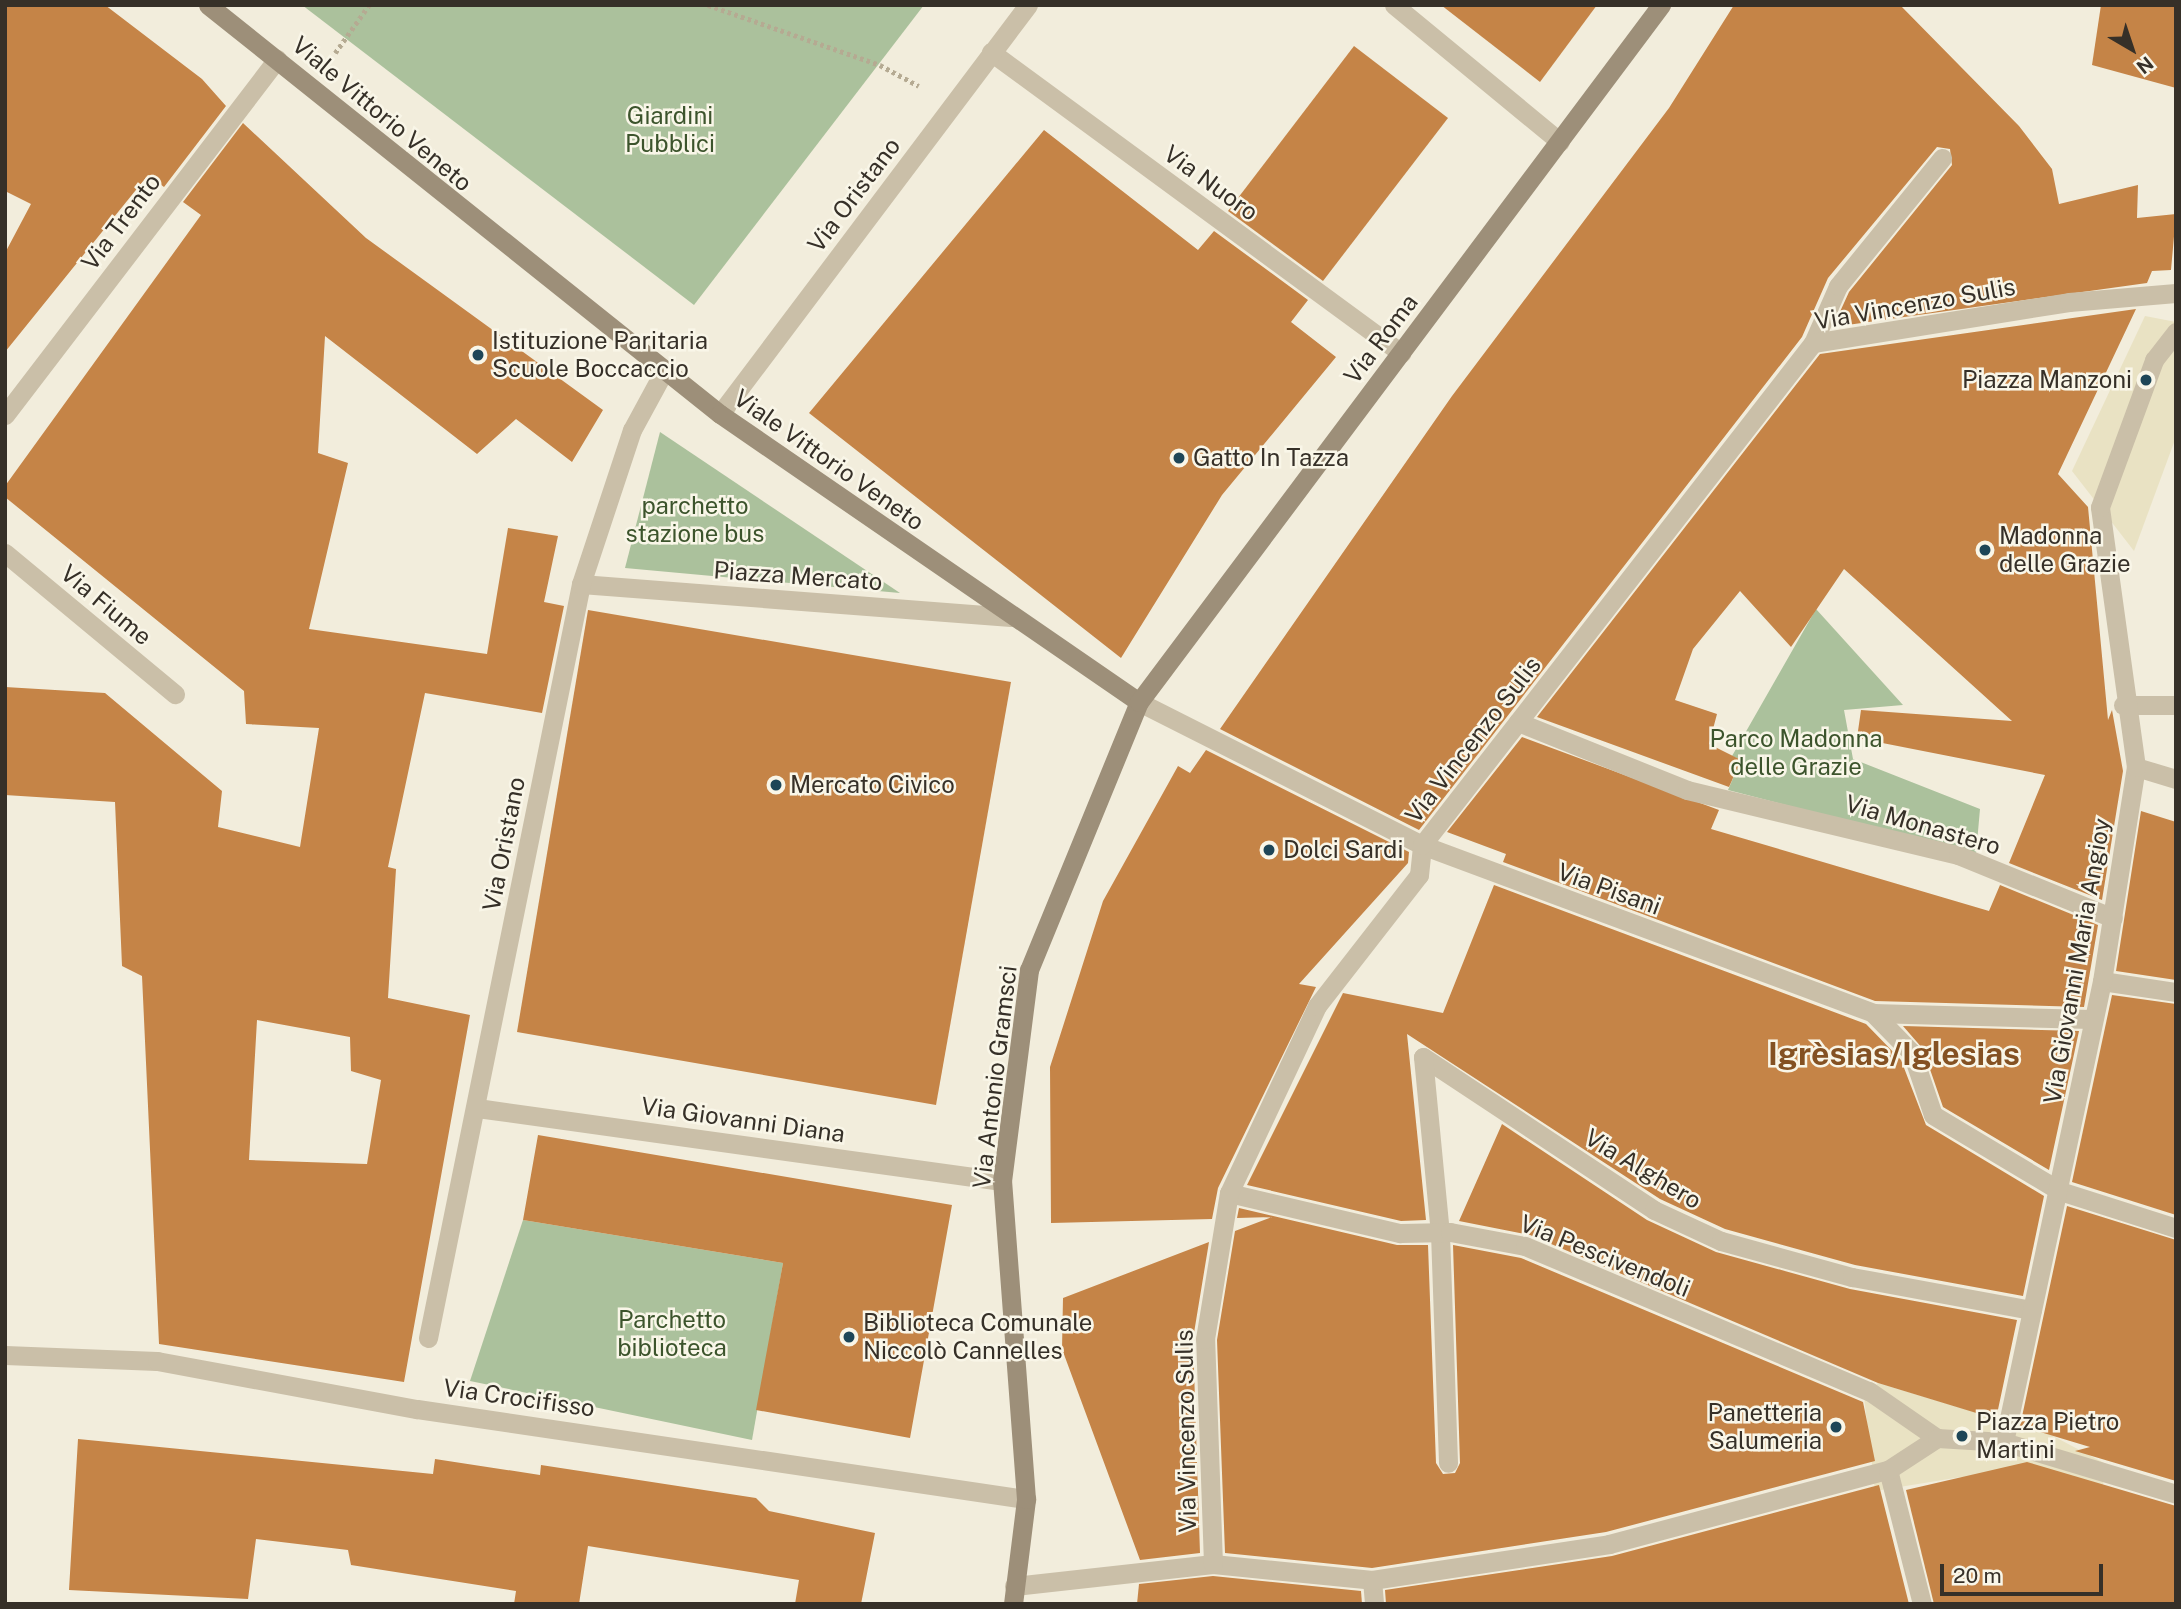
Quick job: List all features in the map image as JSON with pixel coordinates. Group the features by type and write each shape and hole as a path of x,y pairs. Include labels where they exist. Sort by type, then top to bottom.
{"main road":[{"name":"Viale Vittorio Veneto","path":"208,5 720,414 1139,702"},
{"name":"Via Roma","path":"1139,702 1661,5"},
{"name":"Via Antonio Gramsci","path":"1014,1595 1026,1499 1002,1181 1029,970 1139,702"}],"street":[{"name":"Via Oristano","path":"720,414 1028,5"},
{"path":"1394,5 1560,142"},
{"name":"Via Nuoro","path":"991,52 1401,353"},
{"name":"Via Trento","path":"5,415 277,59"},
{"path":"1813,342 1838,286 1942,158"},
{"name":"Via Vincenzo Sulis","path":"1213,1564 1205,1339 1229,1193 1317,1006 1419,875 1422,845 1813,342 2069,302 2176,293"},
{"name":"Via Giovanni Maria Angioy","path":"2004,1442 2060,1191 2091,1020 2102,981 2136,767 2123,705 2100,507 2154,360 2176,332"},
{"name":"Via Oristano","path":"428,1338 477,1108 581,584 632,430 664,371"},
{"name":"Via Fiume","path":"5,553 175,694"},
{"name":"Piazza Mercato","path":"581,584 1012,617"},
{"name":"Via Pisani","path":"1139,702 1422,845 1873,1013 2091,1020"},
{"path":"2123,705 2176,705"},
{"name":"Via Monastero","path":"1518,722 1687,790 1958,855 2113,918"},
{"path":"2136,767 2176,779"},
{"path":"2102,981 2176,992"},
{"path":"1873,1013 1912,1053 1933,1115 2060,1191 2176,1227"},
{"name":"Via Alghero","path":"1440,1233 1423,1057 1654,1210 1721,1241 1865,1280 2032,1310"},
{"name":"Via Giovanni Diana","path":"477,1108 1002,1181"},
{"name":"Via Pescivendoli","path":"1229,1193 1400,1233 1440,1233 1525,1246 1869,1391 1937,1438"},
{"path":"1440,1233 1448,1463"},
{"name":"Via Crocifisso","path":"5,1355 157,1361 417,1409 1026,1499"},
{"path":"1014,1595 1213,1564 1371,1580 1609,1544 1880,1471 1937,1438 2004,1442 2176,1494"},
{"path":"1880,1471 1890,1490 1922,1604"},
{"path":"1371,1580 1374,1604"}],"path":[{"path":"335,53 369,5"},
{"path":"708,5 880,65 953,104"}],"green space":[{"name":"Giardini Pubblici","path":"302,5 924,5 694,305"},
{"name":"parchetto stazione bus","path":"660,432 900,593 625,568"},
{"name":"Parco Madonna delle Grazie","path":"1816,609 1903,705 1844,710 1853,759 1980,809 1976,854 1728,790 1741,760 1732,756"},
{"name":"Parchetto biblioteca","path":"523,1220 783,1263 752,1440 470,1381"}],"shaded area":[{"name":"Piazza Manzoni","path":"2145,316 2176,322 2176,437 2134,551 2072,471"},
{"name":"Piazza Pietro Martini","path":"1878,1383 1998,1419 2025,1421 2104,1463 2103,1490 2055,1481 1961,1477 1875,1491 1864,1397"}],"building":[{"path":"5,5 105,5 202,79 226,106 164,187 148,175 5,352 5,253 31,204 5,191"},
{"path":"1441,5 1597,5 1540,82"},
{"path":"1734,5 1900,5 2019,126 2052,169 2059,204 2138,185 2137,218 2176,214 2171,270 2152,271 2147,283 1833,327 1849,292 1952,165 1950,149 1937,147 1828,278 1802,337 1419,830 1220,729 1452,396 1669,108"},
{"path":"2101,5 2176,5 2176,88 2092,65"},
{"path":"1354,46 1448,118 1323,281 1228,211"},
{"path":"243,123 366,238 603,410 572,462 516,419 477,454 325,336 318,453 348,463 309,629 487,654 508,528 558,536 544,602 564,606 542,713 425,693 388,867 396,869 388,998 470,1015 404,1382 159,1344 142,976 122,966 115,802 5,795 5,687 105,693 222,791 218,827 300,847 319,728 246,724 244,691 5,497 5,486 201,215 183,202","holes":["257,1020 350,1037 351,1071 381,1080 367,1164 249,1160"]},
{"path":"1044,130 1198,250 1214,231 1308,300 1291,322 1336,357 1222,495 1121,658 809,413"},
{"path":"2136,309 2058,474 2088,507 2108,720 2112,710 2123,771 2102,900 2009,863 2045,775 1857,738 1861,710 2012,721 1844,569 1791,647 1740,591 1693,649 1675,700 1717,714 1709,744 1741,760 1729,787 1537,717 1820,354"},
{"name":"Mercato Civico","path":"588,610 1011,682 936,1105 517,1032"},
{"path":"1522,737 1719,810 1711,829 1989,911 2000,885 2098,925 2084,1007 1875,1001 1503,862 1506,854 1447,832"},
{"path":"1206,750 1409,852 1408,863 1299,984 1316,987 1218,1188 1212,1219 1051,1223 1050,1067 1103,901 1178,766 1190,773"},
{"path":"2141,811 2176,822 2176,980 2116,971"},
{"path":"1494,885 1866,1024 1901,1060 1926,1125 2044,1196 2023,1296 1855,1265 1725,1229 1660,1199 1407,1034 1426,1220 1401,1221 1247,1185 1343,993 1443,1013"},
{"path":"2112,995 2176,1004 2176,1215 2072,1182"},
{"path":"1903,1026 2079,1031 2049,1170 1943,1107 1923,1049"},
{"path":"1502,1124 1647,1220 1716,1252 1850,1289 2017,1320 1996,1419 1878,1383 1530,1235 1459,1221"},
{"name":"Biblioteca Comunale Niccolò Cannelles","path":"538,1135 952,1205 910,1438 756,1410 783,1263 523,1220"},
{"path":"2067,1206 2176,1240 2176,1481 2075,1451 2090,1447 2020,1426"},
{"path":"1239,1208 1397,1245 1428,1245 1436,1463 1443,1474 1455,1473 1460,1463 1453,1245 1521,1258 1863,1402 1875,1461 1606,1532 1372,1568 1225,1553 1217,1340 1235,1231 1272,1217 1237,1218"},
{"path":"1209,1242 1193,1339 1200,1553 1140,1560 1062,1349 1063,1298"},
{"path":"78,1439 433,1474 435,1459 540,1475 541,1465 756,1498 769,1511 875,1533 861,1604 795,1604 799,1580 588,1546 579,1604 514,1604 516,1591 351,1565 348,1550 256,1539 248,1599 69,1590"},
{"path":"2027,1462 2176,1506 2176,1604 1934,1604 1906,1490"},
{"path":"1879,1485 1909,1604 1386,1604 1385,1590 1612,1556"},
{"path":"1213,1576 1361,1591 1362,1604 1137,1604 1139,1584"}],"place":[{"name":"Istituzione Paritaria Scuole Boccaccio","path":"478,355"},
{"name":"Piazza Manzoni","path":"2146,380"},
{"name":"Gatto In Tazza","path":"1179,458"},
{"name":"Madonna delle Grazie","path":"1985,550"},
{"name":"Mercato Civico","path":"776,785"},
{"name":"Dolci Sardi","path":"1269,850"},
{"name":"Biblioteca Comunale Niccolò Cannelles","path":"849,1337"},
{"name":"Panetteria Salumeria","path":"1836,1427"},
{"name":"Piazza Pietro Martini","path":"1962,1436"}],"district":[{"name":"Igrèsias/Iglesias","path":"1894,1054"}]}
